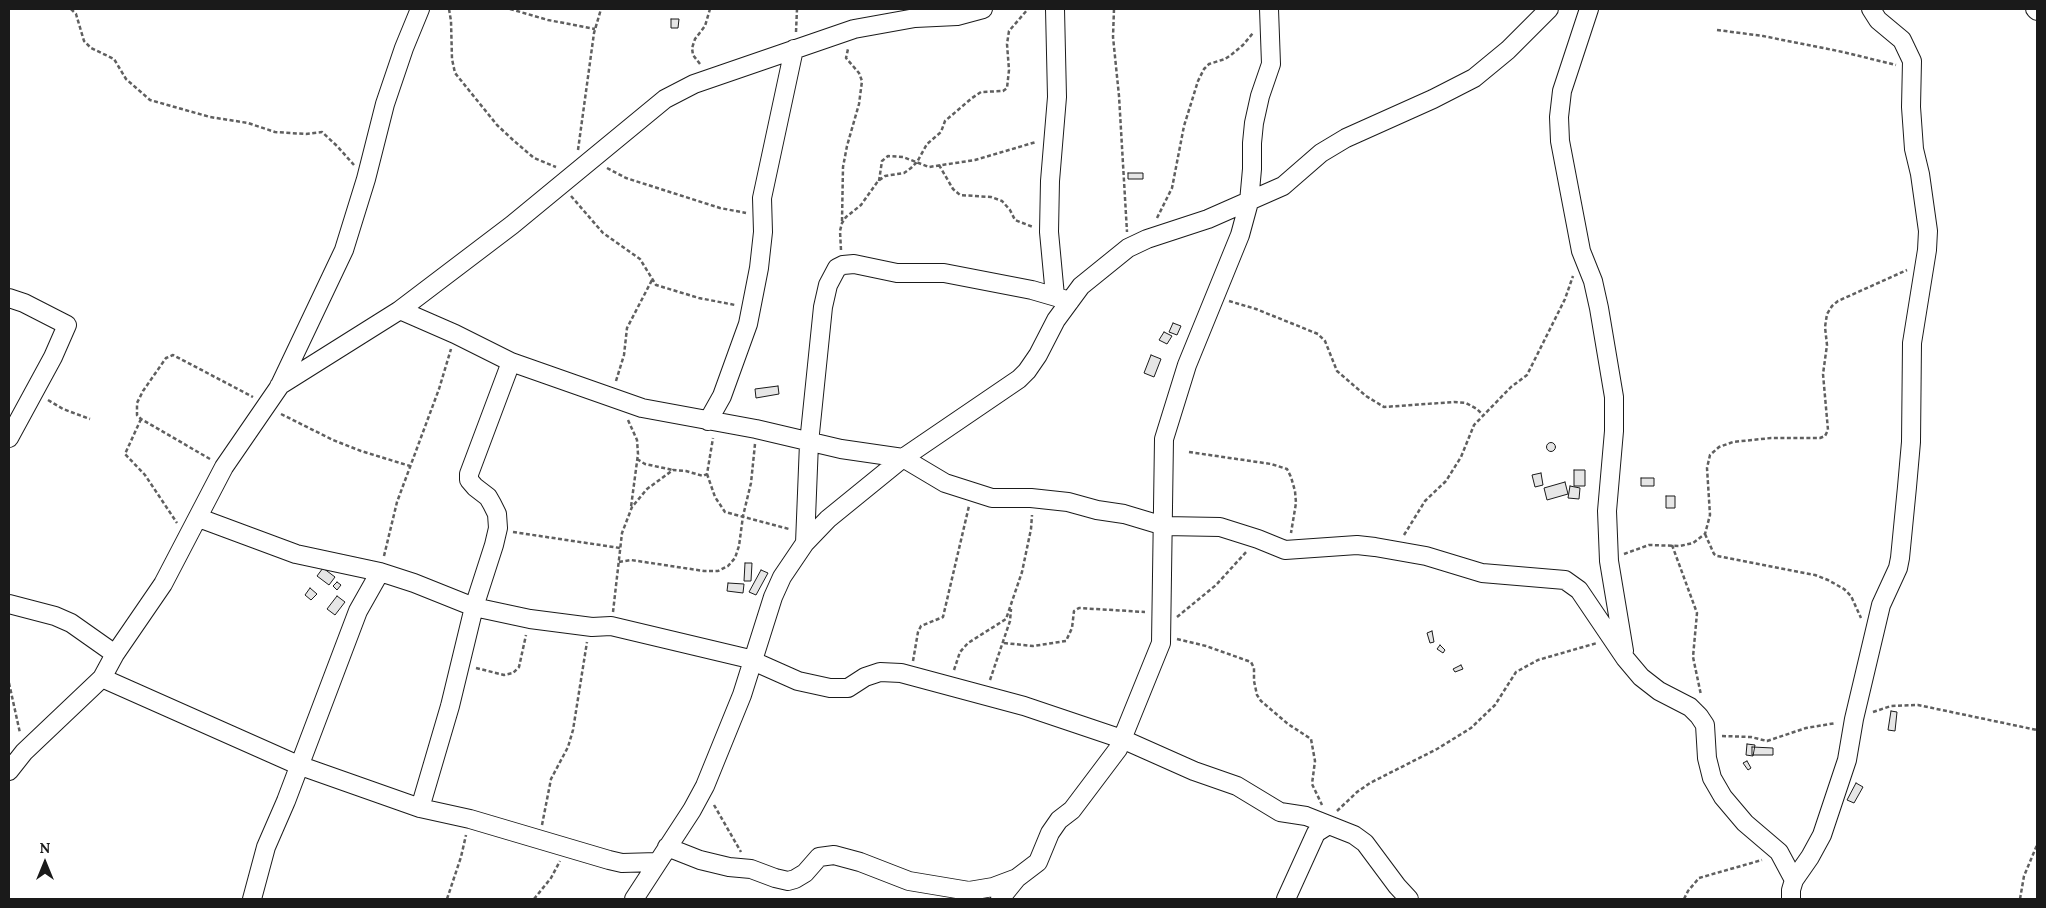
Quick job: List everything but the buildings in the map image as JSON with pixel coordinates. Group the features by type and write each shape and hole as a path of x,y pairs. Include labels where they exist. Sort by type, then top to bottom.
{"street":[{"path":"9,772 24,752 102,678 115,654 163,584 224,467 279,386 344,250 366,179 385,104 404,48 420,9"},
{"path":"279,386 400,310 512,225 665,99 699,82 854,29 915,18 957,16 984,9"},
{"path":"634,899 692,810 705,786 742,695 779,584 804,538 903,458 1019,379 1038,355 1056,320 1063,298 1049,232 1050,180 1057,97 1055,9"},
{"path":"804,538 809,443 823,307 833,273 842,265 854,264 897,273 944,273 1063,298 1128,248 1147,239 1208,219 1284,186 1321,153 1346,138 1433,99 1474,78 1508,50 1549,9"},
{"path":"1589,9 1562,91 1559,117 1560,141 1582,251 1600,308 1614,397 1614,430 1607,511 1609,561 1625,658"},
{"path":"1791,899 1794,880 1810,858 1828,820 1847,760 1854,719 1881,605 1898,568 1910,442 1912,343 1928,250 1927,216 1911,124 1912,62 1902,40 1878,20 1871,9"},
{"path":"1000,899 1017,878 1038,862 1050,833 1059,820 1072,810 1118,750 1155,662 1161,643 1164,439 1188,364 1216,298 1240,234 1249,202 1254,123 1260,96 1271,64 1269,13"},
{"path":"712,421 736,361 751,308 759,268 763,232 762,198 794,49"},
{"path":"9,298 24,303 67,325 34,393 9,438"},
{"path":"400,310 455,334 511,362 614,398 664,413 756,429 809,443 903,458 946,482 992,498 1031,498 1068,502 1097,510 1124,514 1164,526 1220,527 1258,539 1278,548 1357,545 1426,556 1482,573 1564,580 1579,590 1625,658 1641,677 1659,691 1690,707 1705,725 1707,758 1712,778 1723,796 1745,823 1779,852 1794,880"},
{"path":"420,808 450,706 474,607 498,528 497,514 492,504 488,497 469,480 469,474 511,362"},
{"path":"199,518 296,554 380,572 414,583 474,607 530,619 592,627 611,626 754,661 798,681 830,688 848,688 865,677 880,672 901,673 1024,706 1122,740 1194,772 1237,786 1280,812 1301,815 1365,843 1409,899"},
{"path":"252,899 266,847 286,801 298,765 358,611 380,572"},
{"path":"9,604 55,616 71,623 115,654"},
{"path":"102,678 298,765 420,808 470,819 622,863 662,854 729,867 751,869 788,881 795,880 805,873 819,857 834,855 860,862 909,881 972,895 1017,878"},
{"path":"1286,899 1325,824"}],"path":[{"path":"71,9 76,14 84,40 91,48 114,59 126,79 150,100 192,113 248,123 275,132 306,134 322,132 366,179"},
{"path":"449,9 452,60 455,73 497,125 529,155 559,168 569,177"},
{"path":"510,9 548,20 595,29"},
{"path":"601,9 595,29 569,177 572,198 603,233 640,259 656,285 699,298 751,308"},
{"path":"699,82 700,65 693,55 692,48 695,39 706,26 710,9"},
{"path":"794,49 797,9"},
{"path":"842,223 860,205 878,181 885,176 904,173 917,162 928,144 941,132 946,121 972,98 981,92 1004,91 1007,88 1009,70 1006,44 1009,31 1028,9"},
{"path":"1114,9 1112,37 1120,96 1128,248"},
{"path":"1147,239 1172,188 1184,126 1204,69 1208,64 1225,59 1243,45 1269,13"},
{"path":"842,265 840,231 842,223 843,168 847,146 862,94 862,81 859,73 846,58 854,29"},
{"path":"1717,30 1763,36 1843,52 1898,66 1912,62"},
{"path":"878,181 882,161 888,156 903,157 928,167 1000,154 1028,146 1054,135"},
{"path":"593,157 612,172 626,178 720,208 762,214"},
{"path":"938,165 953,190 960,195 991,197 1002,201 1010,210 1014,220 1049,232"},
{"path":"1609,561 1634,549 1649,545 1680,546 1693,543 1705,534 1710,515 1707,468 1710,455 1719,448 1733,442 1771,438 1820,438 1825,436 1828,430 1823,374 1827,345 1825,327 1827,314 1838,301 1876,282 1925,262"},
{"path":"1394,551 1425,501 1446,482 1461,457 1474,425 1511,387 1527,375 1565,299 1573,275"},
{"path":"611,626 622,533 630,511 637,459 637,440 630,423 614,398 628,328 652,280"},
{"path":"1216,298 1256,309 1318,334 1324,342 1337,371 1366,396 1384,407 1454,402 1466,403 1484,415"},
{"path":"380,572 397,502 439,389 455,334"},
{"path":"224,467 166,435 137,415 139,396 168,355 178,356 266,404 287,418 333,440 360,451 410,466"},
{"path":"34,393 62,409 90,419"},
{"path":"141,419 130,439 125,454 145,475 170,510 186,542"},
{"path":"712,421 707,474 721,507 726,512 743,516 804,538"},
{"path":"619,562 631,560 704,571 718,571 728,566 735,558 739,546 743,516 751,482 756,429"},
{"path":"1189,452 1271,464 1287,470 1291,477 1296,503 1289,549"},
{"path":"637,459 645,464 703,476 707,474"},
{"path":"630,511 647,489 673,470"},
{"path":"910,675 918,632 921,626 943,617 946,610 972,492"},
{"path":"950,686 960,652 968,643 1006,619 1022,572 1032,529 1031,498"},
{"path":"498,528 620,548"},
{"path":"1705,534 1714,554 1717,556 1814,575 1828,580 1851,596 1861,618"},
{"path":"1004,643 1033,646 1066,641 1072,628 1074,611 1079,608 1161,614 1167,618 1180,616 1216,585 1258,539"},
{"path":"1672,545 1697,613 1693,657 1702,696"},
{"path":"984,696 1004,643 1010,621 1011,607"},
{"path":"460,664 504,675 513,673 519,666 530,619"},
{"path":"539,838 551,779 568,747 573,730 582,668 592,627"},
{"path":"1161,635 1206,646 1251,662 1254,668 1257,695 1288,724 1311,739 1314,761 1312,784 1325,824"},
{"path":"1325,824 1357,792 1471,728 1495,705 1516,672 1538,660 1612,638"},
{"path":"9,683 24,752"},
{"path":"1705,725 1723,736 1751,737 1767,741 1806,728 1854,719 1891,706 1905,704 1918,705 2037,730"},
{"path":"705,786 719,815 751,869"},
{"path":"447,899 461,857 470,819"},
{"path":"2020,899 2024,876 2037,846"},
{"path":"534,899 551,878 566,848"},
{"path":"1684,899 1698,878 1754,864 1779,852"}]}
